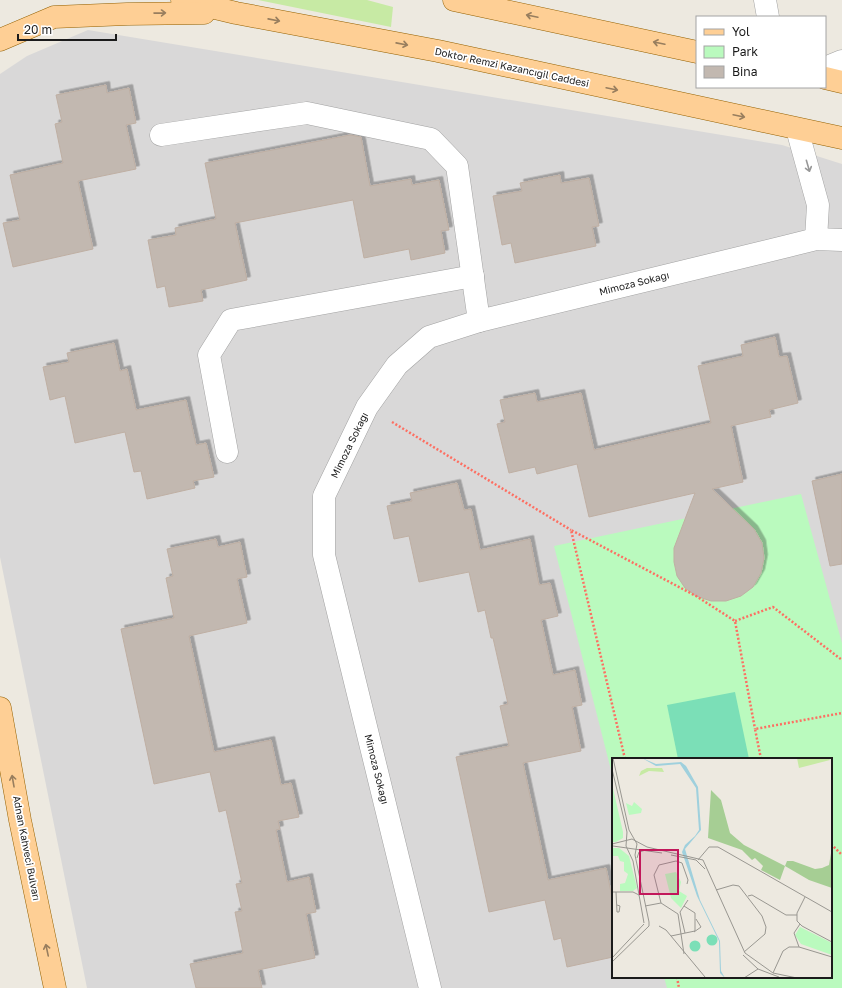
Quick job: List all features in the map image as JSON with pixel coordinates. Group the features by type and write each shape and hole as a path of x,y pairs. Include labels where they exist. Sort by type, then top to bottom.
{"main road":[{"name":"Doktor Remzi Kazancıgil Caddesi","path":"182,0 236,13 446,53 842,138"},
{"path":"454,0 696,52"},
{"path":"0,40 54,18 127,14 236,13"},
{"path":"826,78 842,82"},
{"name":"Adnan Kahveci Bulvarı","path":"0,708 20,820 55,988"}],"street":[{"path":"765,0 768,16"},
{"path":"826,68 842,61"},
{"path":"161,135 307,113 430,139 457,166 474,276 479,321"},
{"path":"797,129 818,205 816,239"},
{"name":"Mimoza Sokağı","path":"430,988 324,556 324,496 367,407 397,365 429,337 479,321 816,239 842,240"},
{"path":"227,452 209,355 231,320 474,276"}],"path":[{"path":"367,407 571,530 696,596 735,621 761,758"},
{"path":"571,530 625,758"},
{"path":"735,621 773,607 842,660"},
{"path":"755,729 842,713"},
{"path":"832,845 842,855"},
{"path":"677,978 679,988"}],"shaded area":[{"path":"88,30 782,145 842,164 842,988 87,988 0,557 0,74 27,56"}],"green space":[{"path":"258,0 367,0 393,7 391,27"},
{"path":"801,494 842,643 842,988 667,988 664,978 832,978 832,758 612,758 612,774 554,546"},
{"path":"735,692 749,758 678,758 667,705"}],"building":[{"path":"106,85 107,93 129,88 136,123 126,125 136,169 78,181 93,249 13,267 3,223 20,220 10,175 63,163 55,124 62,122 56,95"},
{"path":"350,135 361,137 370,186 411,179 412,185 439,180 449,230 441,231 445,253 411,260 409,249 364,258 353,200 235,223 247,280 201,290 203,301 169,307 165,286 157,288 148,240 176,235 175,228 216,219 205,163"},
{"path":"560,175 561,183 589,178 599,226 592,227 596,246 515,263 511,243 502,245 493,196 522,191 520,183"},
{"path":"775,337 779,357 787,356 798,403 769,410 771,417 731,426 743,482 712,489 754,529 762,543 764,558 761,573 753,587 741,596 726,601 711,601 696,596 685,588 677,576 674,562 674,548 695,493 589,517 577,464 537,474 535,467 509,473 497,424 505,422 500,400 535,393 537,402 581,393 594,450 711,423 698,366 743,356 741,345"},
{"path":"114,343 120,371 127,369 136,410 186,400 196,445 206,443 214,477 193,481 195,488 147,499 141,471 134,472 125,432 75,443 65,396 50,400 43,367 69,362 67,353"},
{"path":"842,474 842,564 830,566 812,481"},
{"path":"457,483 464,510 471,509 480,550 530,539 539,585 550,583 558,616 541,620 553,675 575,670 582,705 572,707 581,751 523,763 548,880 606,868 612,897 612,957 567,967 561,938 554,940 545,900 489,912 456,757 509,746 500,706 508,704 485,610 478,612 469,572 419,582 409,536 394,539 387,506 412,501 410,493"},
{"path":"216,539 218,547 240,542 247,577 237,579 247,623 189,636 214,752 271,740 281,785 291,783 299,817 278,821 280,829 276,830 287,882 309,877 316,912 306,914 315,958 258,970 262,988 196,988 190,964 243,953 235,912 242,911 236,884 242,883 226,810 219,812 210,772 154,784 121,629 174,618 166,578 173,576 167,549"}]}
